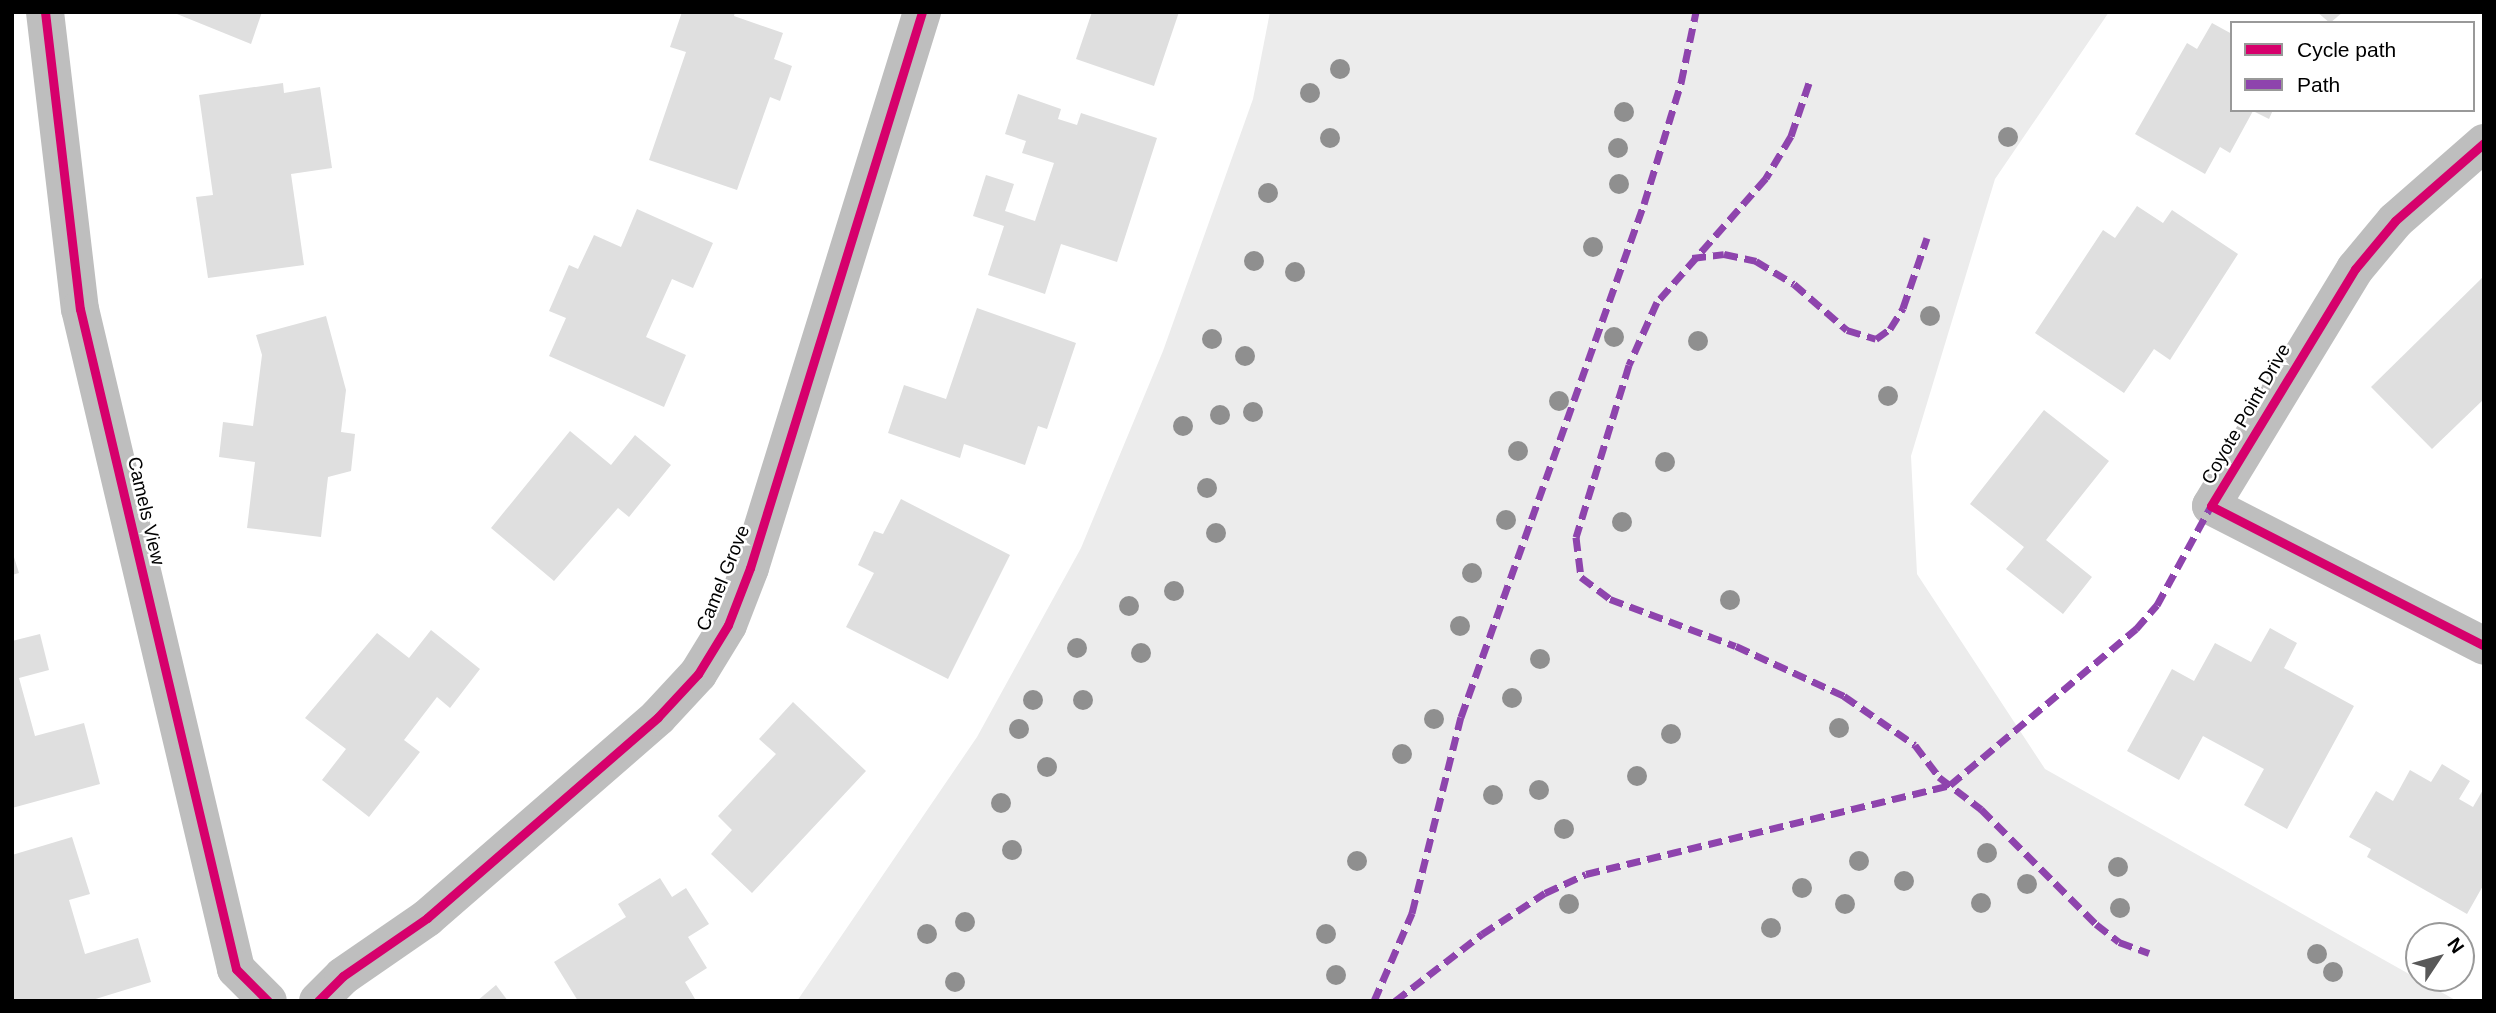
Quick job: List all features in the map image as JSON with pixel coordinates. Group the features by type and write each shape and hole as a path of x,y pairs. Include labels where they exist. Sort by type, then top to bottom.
{"street":[{"name":"Camels View","path":"45,12 80,309 236,969 268,1001"},
{"name":"Camel Grove","path":"318,1001 343,976 427,918 658,717 698,674 728,625 750,568 922,12"},
{"name":"Coyote Point Drive","path":"2484,143 2395,221 2355,269 2211,506 2484,646"}],"shaded area":[{"path":"1270,12 2109,12 1995,179 1911,456 1917,574 2045,769 2405,972 2405,992 2441,992 2457,1001 797,1001 977,737 1081,548 1163,351 1253,99"}],"building":[{"path":"172,12 262,12 251,44"},
{"path":"682,12 735,12 734,16 783,33 774,59 792,66 780,101 770,97 737,190 649,160 686,52 670,47"},
{"path":"1092,12 1179,12 1154,86 1076,59"},
{"path":"2317,12 2343,12 2332,21 2328,21"},
{"path":"2212,23 2230,33 2230,112 2252,112 2230,153 2220,147 2205,174 2135,134 2187,43 2197,49"},
{"path":"283,83 284,93 320,87 332,168 291,174 304,265 208,278 196,197 213,195 199,95"},
{"path":"1018,94 1061,109 1058,119 1077,125 1081,113 1157,138 1117,262 1061,244 1045,294 988,275 1004,226 973,216 986,175 1014,184 1005,211 1035,221 1054,163 1022,153 1026,141 1005,134"},
{"path":"2255,112 2272,112 2269,119"},
{"path":"2137,206 2163,223 2172,210 2238,254 2170,360 2154,349 2124,393 2035,333 2103,230 2115,238"},
{"path":"637,209 713,243 693,288 672,279 646,337 686,355 664,407 549,356 566,318 549,311 569,265 578,269 594,235 621,247"},
{"path":"2484,276 2484,399 2432,449 2371,387"},
{"path":"977,308 1076,343 1047,429 1038,426 1025,465 964,444 960,458 888,433 904,385 946,399"},
{"path":"326,316 346,390 341,432 355,434 351,471 328,477 321,537 247,528 255,462 219,457 223,422 253,426 262,355 256,335"},
{"path":"2044,410 2109,461 2046,540 2092,577 2063,614 2006,569 2024,547 1970,504"},
{"path":"570,431 611,465 635,435 671,465 629,517 618,508 554,581 491,528"},
{"path":"901,499 1010,555 948,679 846,627 874,573 858,565 874,531 883,534"},
{"path":"12,551 19,573 12,575"},
{"path":"2270,628 2297,643 2284,668 2354,706 2287,829 2244,805 2264,769 2203,736 2179,780 2127,751 2172,669 2194,681 2215,643 2251,662"},
{"path":"431,630 480,669 450,708 437,697 404,740 420,752 369,817 322,780 346,749 305,718 377,633 409,658"},
{"path":"40,634 49,670 19,678 35,736 84,723 100,784 12,808 12,641"},
{"path":"793,702 866,771 752,893 711,854 732,830 718,816 776,754 759,739"},
{"path":"2442,764 2470,781 2459,799 2473,807 2484,788 2484,884 2467,914 2367,857 2371,849 2349,837 2376,791 2393,801 2410,770 2431,782"},
{"path":"72,837 90,894 69,900 85,954 138,938 151,982 89,1001 13,1001 12,855"},
{"path":"660,878 672,897 686,888 709,924 688,937 707,968 685,982 695,999 578,1001 554,962 626,917 618,904"},
{"path":"496,985 508,1001 477,1001"}],"marked path":[{"path":"1374,1001 1412,913 1461,717 1644,204 1681,83 1696,12"},
{"path":"1809,83 1791,136 1766,178 1657,302 1629,365 1576,537 1581,577 1610,599 1736,646 1844,696 1915,745 1939,777 1981,809 2096,924 2119,942 2149,953"},
{"path":"1692,258 1724,254 1756,261 1794,284 1847,330 1876,339 1890,329 1903,308 1927,238"},
{"path":"1395,1001 1482,934 1545,893 1586,874 1950,785 2136,629 2157,605 2211,506"}],"cycle path":[{"path":"45,12 80,309 236,969 268,1001"},
{"path":"318,1001 343,976 427,918 658,717 698,674 728,625 750,568 922,12"},
{"path":"2484,143 2395,221 2355,269 2211,506 2484,646"}]}
